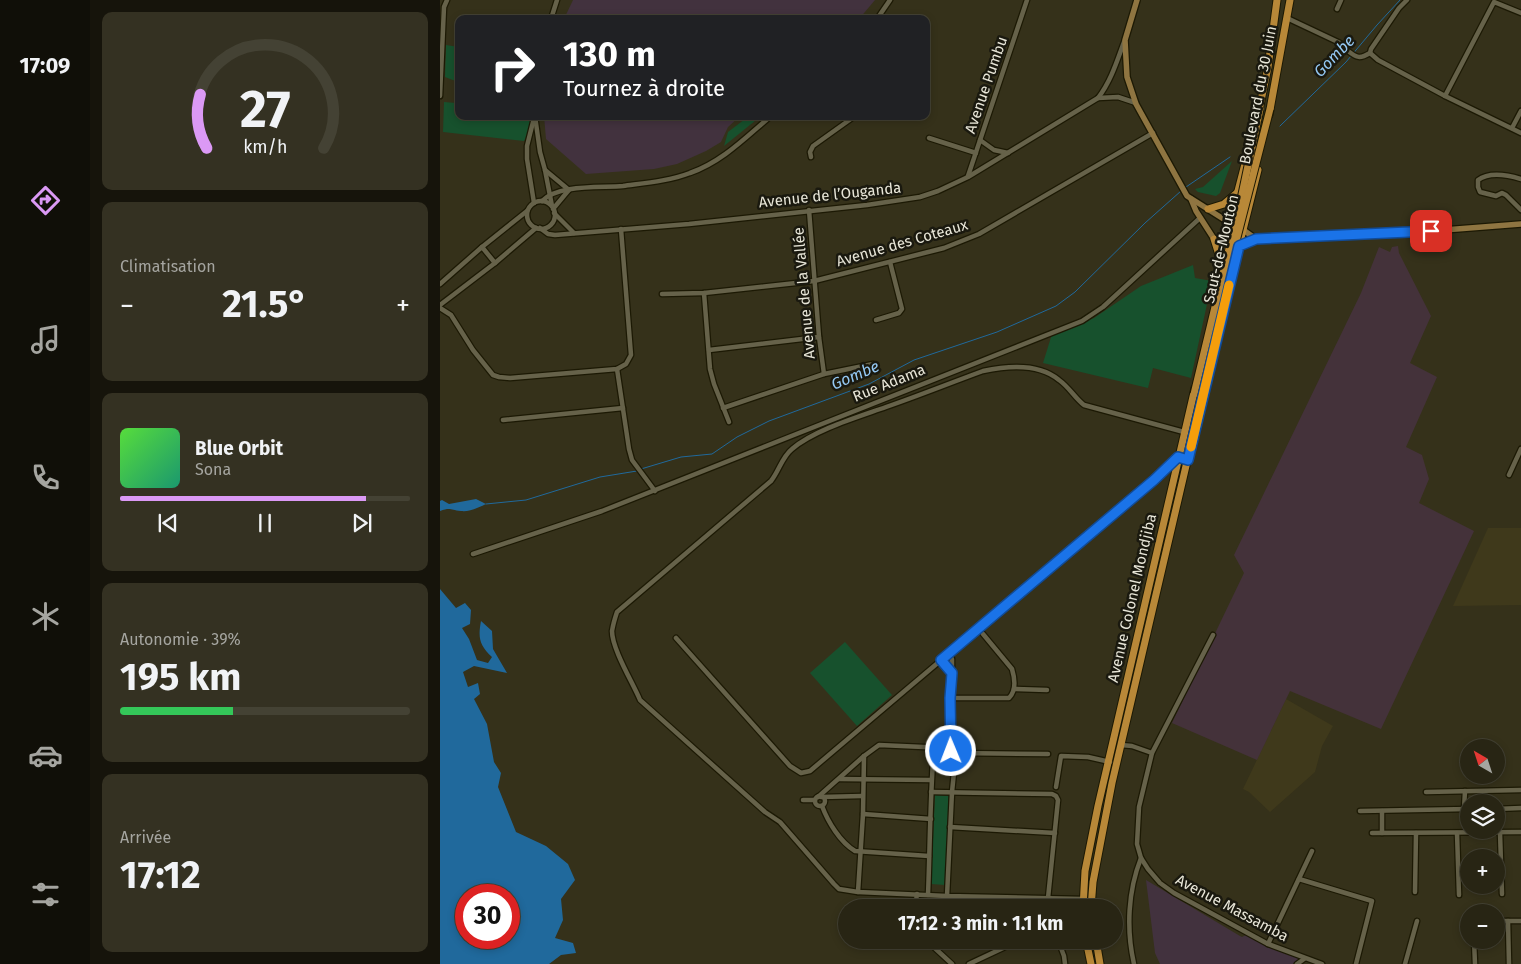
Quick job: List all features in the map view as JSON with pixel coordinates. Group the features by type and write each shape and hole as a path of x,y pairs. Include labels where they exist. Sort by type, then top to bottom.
{"main road":[{"path":"1137,0 1125,40 1127,77 1136,104 1180,184 1214,239 1222,266"},
{"name":"Boulevard du 30 Juin","path":"1230,224 1260,108 1277,0"},
{"name":"Boulevard du 30 Juin","path":"1239,246 1270,109 1290,0"},
{"name":"Saut-de-Mouton","path":"1194,394 1241,199 1260,108"},
{"name":"Saut-de-Mouton","path":"1202,397 1232,257 1270,109"},
{"path":"1208,209 1224,204 1238,190"},
{"path":"1189,197 1256,239"},
{"path":"1233,210 1247,214"},
{"name":"Avenue Colonel Mondjiba","path":"1083,899 1085,871 1108,762 1194,394 1230,224"},
{"path":"1214,239 1239,246 1256,239 1431,231 1521,224"},
{"name":"Avenue Colonel Mondjiba","path":"1091,899 1094,874 1121,745 1239,246"},
{"path":"1223,256 1236,259"},
{"path":"1178,457 1188,460"},
{"path":"1126,687 1134,689"},
{"path":"1088,949 1091,964"},
{"path":"1098,949 1100,964"}],"street":[{"path":"440,96 444,6 447,0"},
{"path":"552,15 557,0"},
{"path":"880,15 890,0"},
{"name":"Avenue Pumbu","path":"968,178 1027,0"},
{"path":"1337,9 1341,0"},
{"path":"1348,51 1356,57 1362,58 1370,53 1399,8 1408,0"},
{"path":"1503,5 1506,0"},
{"path":"1445,96 1494,2 1521,13"},
{"path":"1287,18 1340,43"},
{"name":"Avenue de l’Ouganda","path":"538,228 548,234 555,235 689,224 900,201 938,191 968,178 1098,98 1114,71 1125,40"},
{"path":"1370,53 1378,60 1445,96 1521,133"},
{"path":"1098,98 1118,97 1136,104"},
{"path":"1512,128 1521,111"},
{"path":"534,120 527,159 534,203"},
{"path":"527,211 528,221 538,228 544,228 551,224 553,209 540,152 536,120"},
{"path":"440,284 534,203 542,201 550,194 569,190 662,181 690,174 728,152 766,120"},
{"path":"811,157 810,152 813,146 849,120"},
{"name":"Avenue des Coteaux","path":"662,294 704,294 814,281 944,248 979,234 1153,133"},
{"path":"929,138 976,153"},
{"path":"980,140 994,150 1009,153"},
{"path":"545,170 569,190"},
{"path":"1521,179 1506,174 1487,176 1478,180 1480,192 1506,195 1521,210"},
{"path":"553,209 569,190"},
{"path":"542,201 553,209 574,233"},
{"name":"Avenue de la Vallée","path":"809,210 819,337 824,374"},
{"name":"Rue Adama","path":"473,554 602,512 1090,317 1200,218"},
{"path":"538,228 440,307 451,315 473,350 492,375 499,378 617,369 626,364 631,355 621,229"},
{"path":"482,247 495,262"},
{"path":"876,320 899,313 902,309 890,262"},
{"path":"704,294 712,376 729,422"},
{"path":"709,350 819,337"},
{"path":"723,408 824,374 873,364"},
{"path":"1054,899 858,892 839,889 780,822 765,812 640,700 632,687 614,642 612,632 617,612 771,481 779,471 784,458 796,445 828,428 983,371 1001,367 1038,369 1058,378 1084,405 1184,432"},
{"path":"617,369 632,460 655,491"},
{"path":"504,420 623,408"},
{"path":"1509,475 1521,449"},
{"path":"676,638 790,766 801,773 810,771 1154,480 1178,457"},
{"path":"950,698 1009,698 1013,693 1012,669 983,634"},
{"name":"Avenue Massamba","path":"1213,635 1152,753 1138,816 1137,844 1141,858 1160,883 1174,893 1268,944 1304,959 1322,964"},
{"path":"946,896 952,792 953,752 950,698 952,659"},
{"path":"941,660 952,673"},
{"path":"1014,689 1047,690"},
{"path":"1121,745 1132,746 1152,753"},
{"path":"822,806 817,806 818,798 864,756 879,746 934,747 946,748 953,752 1048,754"},
{"path":"928,895 931,780 934,747"},
{"path":"858,892 863,814 864,756"},
{"path":"1056,787 1061,756 1088,757 1117,764"},
{"path":"839,779 931,780"},
{"path":"1426,792 1521,790"},
{"path":"931,792 1052,794 1056,796 1058,800 1048,898"},
{"path":"803,800 862,796"},
{"path":"818,798 824,802 822,806 828,821 850,848 855,851 929,856"},
{"path":"1505,809 1521,808"},
{"path":"1360,811 1460,809"},
{"path":"1382,811 1382,833"},
{"path":"863,814 931,819"},
{"path":"950,827 1055,834"},
{"path":"1372,834 1460,832"},
{"path":"1505,832 1521,832"},
{"path":"1415,892 1416,833"},
{"path":"1457,833 1458,895"},
{"path":"1268,944 1312,851"},
{"path":"1134,964 1131,944 1131,890 1141,858"},
{"path":"1299,879 1372,901 1356,964"},
{"path":"916,899 917,894"},
{"path":"1405,964 1417,921"},
{"path":"1509,964 1508,921 1521,921"},
{"path":"936,949 952,964"},
{"path":"969,964 1001,949"},
{"path":"1061,949 1065,964"},
{"path":"1474,949 1475,964"},
{"path":"1296,964 1304,959"}],"shaded area":[{"path":"573,0 875,0 862,15 566,15"},
{"path":"544,120 736,120 728,127 721,142 677,164 654,169 586,174 546,139"},
{"path":"1398,246 1399,253 1431,316 1410,363 1437,377 1406,447 1422,455 1429,479 1419,503 1474,531 1381,729 1290,691 1257,760 1172,723 1244,573 1234,555 1361,293 1379,247 1390,252 1392,247"},
{"path":"1488,528 1521,528 1521,605 1453,606"},
{"path":"1286,699 1333,726 1322,746 1315,772 1270,812 1249,792 1243,789"},
{"path":"1146,880 1240,936 1246,935 1300,959 1293,964 1160,964 1155,953"}],"green space":[{"path":"446,45 455,46 455,81 445,77"},
{"path":"444,102 455,103 455,120 532,120 531,127 524,141 443,132"},
{"path":"744,120 756,120 724,146 728,132"},
{"path":"1232,161 1220,193 1216,196 1198,192 1195,189 1203,187"},
{"path":"1193,265 1195,278 1212,281 1191,378 1153,368 1148,388 1043,363 1052,334 1094,318 1141,286"},
{"path":"845,642 892,695 857,726 810,673"},
{"path":"935,795 949,796 945,885 931,884"}],"water":[{"path":"476,499 486,504 467,511 449,509 440,511 440,501 442,500 449,504"},
{"path":"440,589 456,608 465,603 471,610 470,624 462,628 469,639 477,660 488,663 492,657 484,649 480,640 481,621 492,631 493,649 507,673 474,666 463,672 468,687 478,683 480,694 474,699 487,724 494,762 501,773 498,787 516,832 546,846 568,864 575,880 561,899 563,920 555,938 573,943 576,953 561,955 549,964 440,964"}],"waterway":[{"name":"Gombe","path":"1280,126 1346,62 1400,0"},
{"name":"Gombe","path":"1186,187 1230,157"},
{"name":"Gombe","path":"641,469 681,457 712,454 737,437 769,421 869,384 914,360 997,332 1056,306 1075,292 1145,223 1181,191"},
{"name":"Gombe","path":"486,504 526,500 600,477 637,471"}],"slow traffic":[{"path":"1191,447 1229,285"}],"route":[{"path":"951,751 950,698 952,673 941,660 1154,480 1178,457 1188,460 1239,246 1256,239 1431,231"}]}
